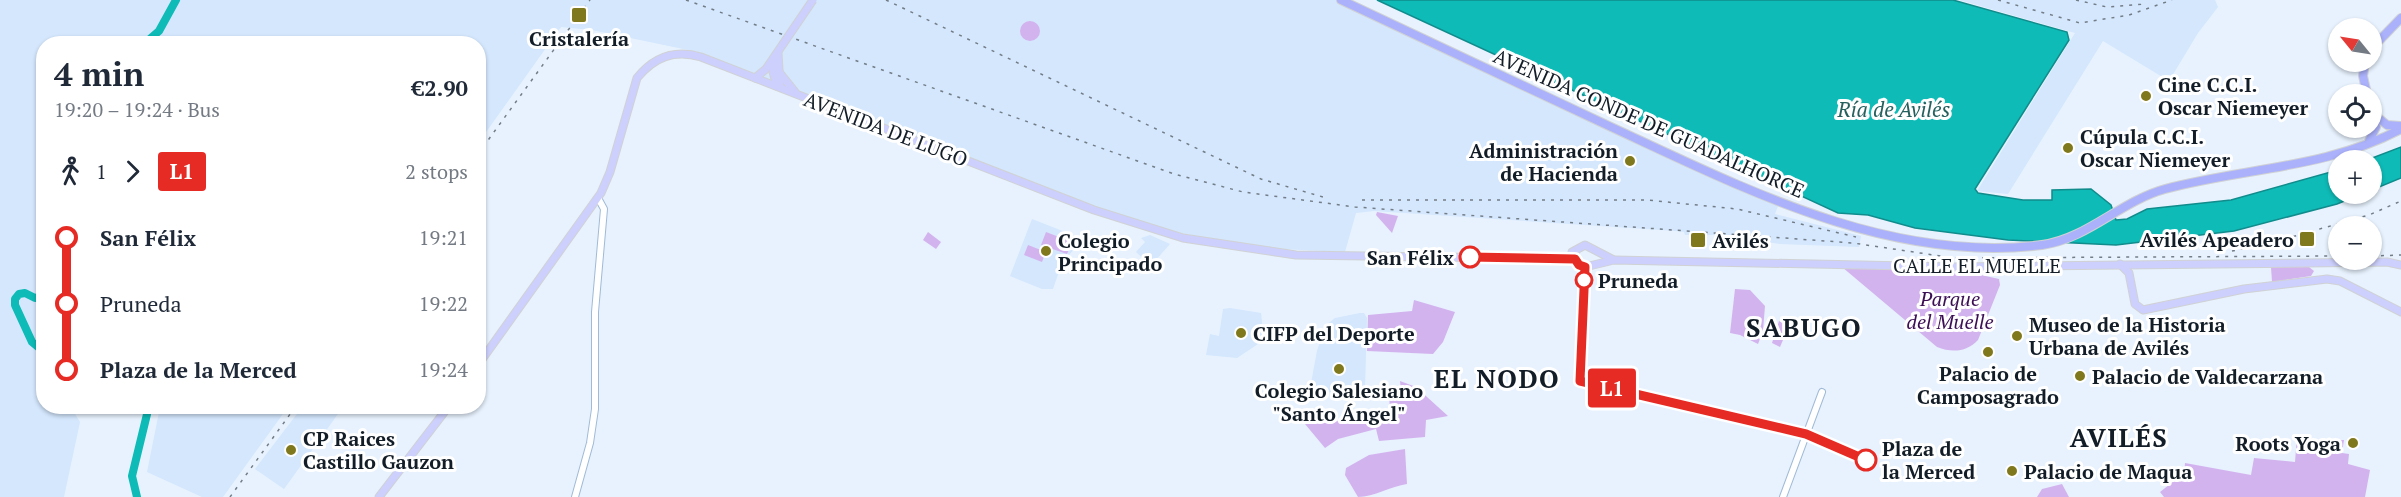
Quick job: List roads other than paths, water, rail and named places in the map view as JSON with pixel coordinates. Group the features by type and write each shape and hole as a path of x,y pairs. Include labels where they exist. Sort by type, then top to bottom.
{"highway":[{"name":"AVENIDA CONDE DE GUADALHORCE","path":"1341,0 1789,207 1912,239 1980,247 2026,246 2057,242 2073,236 2120,208 2166,189 2271,169"},
{"path":"2382,38 2399,22"},
{"path":"2382,120 2386,124 2401,130"},
{"path":"2360,150 2386,136 2386,124"},
{"path":"2271,169 2368,143 2401,130"},
{"path":"2359,150 2401,130"},
{"path":"2382,132 2386,136"},
{"path":"2368,143 2373,138"},
{"path":"2271,169 2328,159"}],"main road":[{"path":"755,78 761,74 779,50 813,0"},
{"path":"779,50 779,87"},
{"path":"779,50 773,72 779,87"},
{"name":"AVENIDA DE LUGO","path":"486,354 597,198 610,172 633,86 646,67 669,55 691,54 1094,210 1183,238 1296,255 1558,259 1575,255"},
{"path":"778,70 796,94"},
{"path":"1585,245 1614,260 1582,266 1575,255 1585,245"},
{"path":"1592,264 1596,258 1594,250"},
{"name":"CALLE EL MUELLE","path":"1614,260 1997,267 2387,262 2401,265"},
{"path":"2120,264 2127,269 2134,301 2143,310 2244,289 2327,279 2340,281 2401,312"},
{"path":"2130,278 2139,267 2150,264"},
{"path":"379,497 442,414"}],"street":[{"path":"575,497 590,443 596,400 595,312 604,209 597,198"},
{"path":"1783,497 1822,392"}],"water":[{"name":"Ría de Avilés","path":"1377,0 1953,0 2067,32 2069,40 1975,189 1978,193 2023,200 2052,200 2052,190 2091,189 2111,205 2116,220 2127,219 2147,209 2231,200 2328,173 2328,204 2337,204 2234,231 2116,245 2008,240 1915,228 1868,215 1838,213"},
{"path":"2401,147 2401,178 2382,186 2382,154"}],"waterway":[{"path":"153,36 159,31 176,0"},
{"path":"36,298 25,293 19,294 15,299 15,305 32,342 36,345"},
{"path":"137,497 132,476 147,414"}],"railway":[{"path":"486,143 590,0"},
{"path":"686,0 1174,174 1243,192 1355,207 1853,243 1954,258 2328,256"},
{"path":"886,0 1261,179 1323,197"},
{"path":"1998,0 2080,23 2129,15 2172,0"},
{"path":"2076,0 2107,7 2146,4"},
{"path":"1362,200 1647,200 1737,209 1856,237"},
{"path":"2232,251 2267,244 2369,215 2401,201"},
{"path":"2382,256 2401,255"},
{"path":"230,497 290,414"}],"place":[{"name":"Cristalería","path":"579,15"},
{"name":"Cine C.C.I. Oscar Niemeyer","path":"2146,96"},
{"name":"Cúpula C.C.I. Oscar Niemeyer","path":"2068,148"},
{"name":"Administración de Hacienda","path":"1630,161"},
{"name":"Avilés Apeadero","path":"2307,239"},
{"name":"Avilés","path":"1698,240"},
{"name":"Colegio Principado","path":"1046,251"},
{"name":"San Félix","path":"1470,257"},
{"name":"Pruneda","path":"1584,280"},
{"name":"CIFP del Deporte","path":"1241,333"},
{"name":"Museo de la Historia Urbana de Avilés","path":"2017,336"},
{"name":"Palacio de Camposagrado","path":"1988,352"},
{"name":"Colegio Salesiano \"Santo Ángel\"","path":"1339,369"},
{"name":"Palacio de Valdecarzana","path":"2080,376"},
{"name":"Roots Yoga","path":"2353,443"},
{"name":"CP Raices Castillo Gauzon","path":"291,450"},
{"name":"Plaza de la Merced","path":"1866,460"},
{"name":"Palacio de Maqua","path":"2012,471"}],"district":[{"name":"SABUGO","path":"1804,327"},
{"name":"EL NODO","path":"1497,378"},
{"name":"AVILÉS","path":"2119,437"}],"park label":[{"name":"Parque del Muelle","path":"1950,310"}]}
